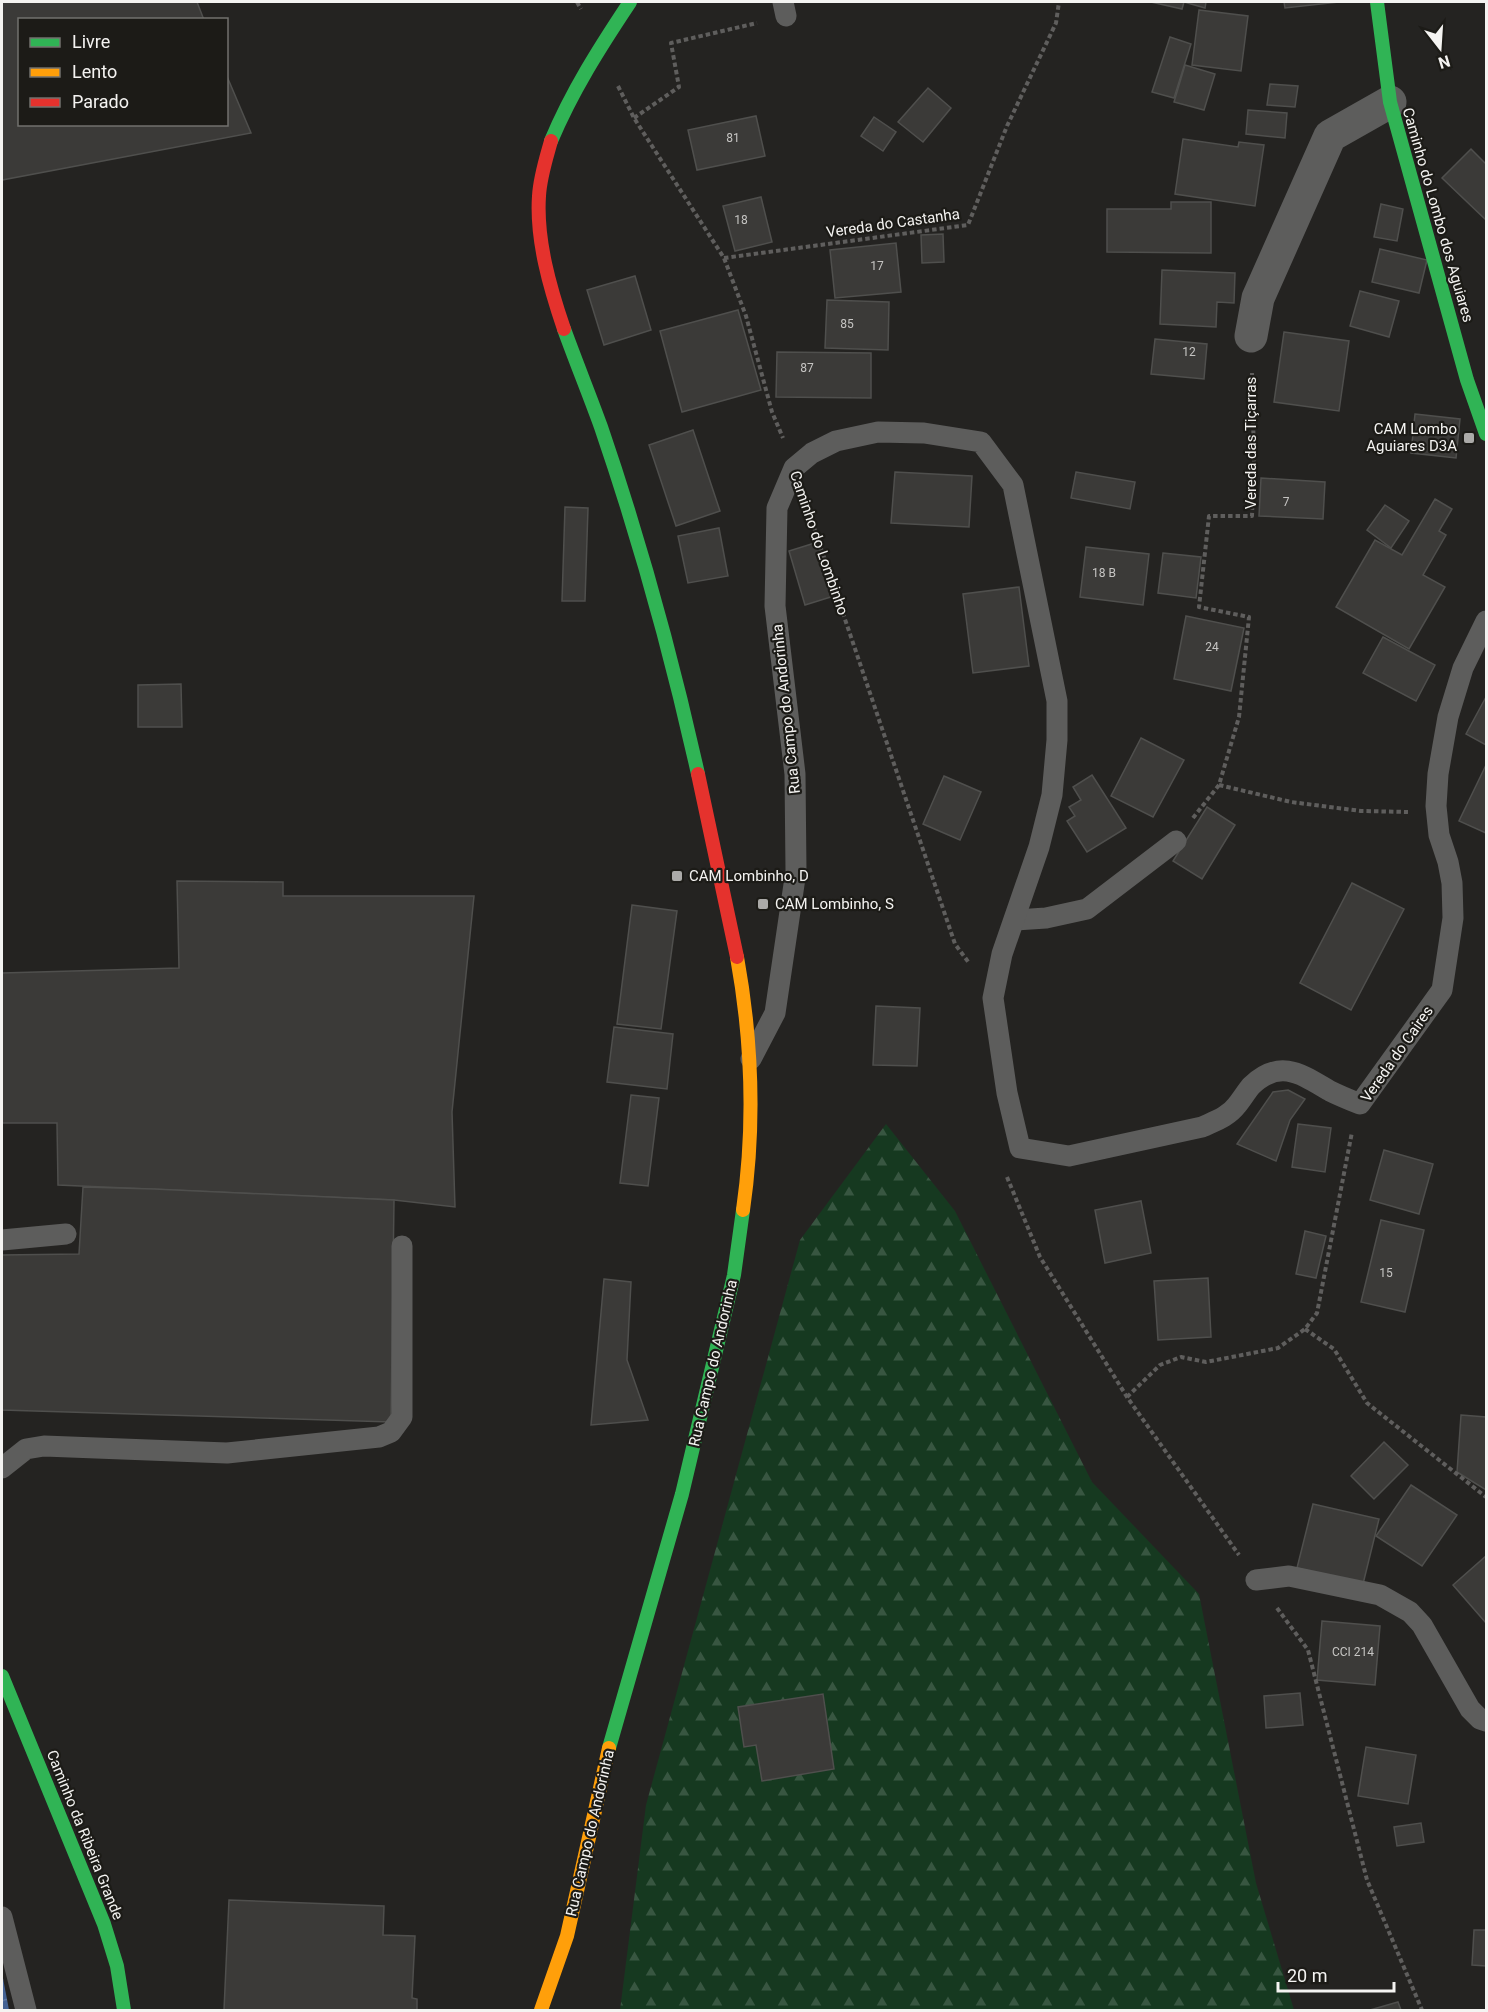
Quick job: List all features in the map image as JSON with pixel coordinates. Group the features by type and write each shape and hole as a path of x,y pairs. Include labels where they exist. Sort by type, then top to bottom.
{"street":[{"path":"630,2 603,42 554,130 538,193 541,248 559,315 600,425 635,534 680,699 733,934 743,992 749,1062"},
{"name":"Caminho do Lombo dos Aguiares","path":"1377,2 1390,102 1467,380 1486,434"},
{"path":"1251,336 1258,298 1330,136 1390,102"},
{"name":"Rua Campo do Andorinha","path":"541,2010 567,1936 608,1750 682,1494 734,1275 748,1144 749,1062"},
{"name":"Caminho da Ribeira Grande","path":"2,1676 81,1865 113,1952 122,1982 124,2010"}],"lane":[{"path":"794,468 812,453 836,441 878,432 924,433 981,442 1013,484 1057,701 1057,740 1052,795 1039,846 1002,954 993,998 1007,1093 1020,1148 1069,1156 1202,1126 1221,1119 1235,1108 1251,1087 1265,1075 1283,1069 1304,1075 1360,1104"},
{"name":"Rua Campo do Andorinha","path":"749,1062 775,1013 796,871 795,774 775,606 777,508 794,468"},
{"name":"Vereda do Caires","path":"1360,1104 1442,990 1454,918 1452,883 1439,836 1436,806 1437,774 1448,717 1463,668 1486,621"},
{"path":"1015,920 1046,918 1087,909 1176,841"},
{"path":"2,1240 66,1234"},
{"path":"2,1468 26,1449 44,1446 227,1453 379,1437 391,1432 402,1417 402,1246"},
{"path":"1256,1580 1289,1576 1380,1595 1392,1600 1410,1612 1422,1625 1470,1709 1480,1719 1486,1721"},
{"path":"2,1917 26,2010"}],"path":[{"name":"Vereda do Castanha","path":"724,258 968,225 1007,126 1056,23 1059,2"},
{"name":"Caminho do Lombinho","path":"762,22 671,43 679,87 634,118 724,258 746,316 772,412 794,468 955,944 976,972"},
{"name":"Vereda das Tiçarras","path":"1176,841 1219,785 1239,717 1249,617 1199,607 1209,516 1252,516 1254,460 1251,336"},
{"path":"1219,785 1291,802 1361,810 1409,812"},
{"name":"Vereda do Caires","path":"1127,1397 1160,1365 1181,1358 1206,1362 1278,1348 1305,1329 1317,1313 1353,1129 1360,1104"},
{"path":"1305,1329 1334,1348 1367,1403 1486,1497"}],"green space":[{"path":"886,1124 955,1211 1092,1482 1199,1594 1256,1883 1294,2010 620,2010 646,1805 800,1240"}],"water":[{"path":"2,1973 9,2010 2,2010"}],"building":[{"path":"2,2 197,2 203,18 18,18 18,126 228,126 228,79 251,133 2,180"},
{"path":"1151,2 1184,2 1182,9"},
{"path":"1184,2 1206,2 1205,8"},
{"path":"1284,2 1339,2 1285,8"},
{"path":"1199,10 1248,16 1241,71 1192,65"},
{"path":"1170,37 1191,44 1174,98 1152,92"},
{"path":"1185,65 1215,74 1204,110 1174,102"},
{"path":"1270,84 1298,86 1295,107 1267,105"},
{"path":"928,88 951,108 923,142 898,122"},
{"path":"1248,110 1287,113 1285,138 1246,134"},
{"path":"756,116 765,156 697,170 688,130"},
{"path":"874,117 896,132 883,151 861,136"},
{"path":"1183,139 1238,147 1239,142 1264,145 1255,206 1175,194"},
{"path":"1471,149 1486,164 1486,220 1442,178"},
{"path":"761,197 772,242 735,251 723,206"},
{"path":"1171,202 1211,202 1211,253 1107,252 1107,209 1171,209"},
{"path":"1381,204 1403,209 1397,241 1374,237"},
{"path":"943,234 944,262 922,263 921,235"},
{"path":"896,243 901,292 835,298 830,250"},
{"path":"1380,249 1427,260 1419,293 1372,282"},
{"path":"1162,270 1235,273 1234,303 1217,302 1216,327 1160,324"},
{"path":"635,276 651,330 604,345 587,290"},
{"path":"1360,291 1399,301 1389,337 1350,326"},
{"path":"827,300 889,302 888,350 825,348"},
{"path":"738,310 761,390 682,412 660,331"},
{"path":"1284,332 1349,341 1339,411 1274,402"},
{"path":"1155,339 1207,344 1204,379 1151,374"},
{"path":"777,352 871,353 871,398 776,397"},
{"path":"1415,414 1460,419 1456,458 1411,453"},
{"path":"693,430 720,511 676,526 649,445"},
{"path":"895,472 972,476 969,527 891,523"},
{"path":"1076,472 1135,482 1130,509 1071,498"},
{"path":"1261,478 1325,482 1323,519 1259,516"},
{"path":"1435,499 1452,509 1439,531 1446,535 1423,575 1445,587 1409,649 1336,607 1375,540 1402,555"},
{"path":"1385,505 1409,521 1391,548 1367,530"},
{"path":"565,507 588,508 585,601 562,601"},
{"path":"719,528 728,576 688,583 678,536"},
{"path":"818,542 834,596 805,605 789,551"},
{"path":"1086,547 1149,554 1143,605 1080,597"},
{"path":"1163,553 1201,557 1196,598 1158,593"},
{"path":"1019,587 1029,666 973,673 963,594"},
{"path":"1186,616 1244,628 1231,691 1174,679"},
{"path":"1383,637 1435,665 1416,701 1363,673"},
{"path":"181,684 182,727 138,727 138,685"},
{"path":"1486,697 1486,745 1466,734"},
{"path":"1141,738 1184,760 1153,817 1111,796"},
{"path":"1486,765 1486,833 1459,821"},
{"path":"1092,775 1126,828 1087,852 1067,821 1075,816 1069,807 1081,800 1073,787"},
{"path":"944,776 981,792 960,840 923,824"},
{"path":"1207,807 1235,825 1202,879 1173,861"},
{"path":"177,881 283,882 283,896 474,896 452,1112 455,1207 394,1200 58,1185 57,1123 2,1123 2,973 179,968"},
{"path":"1352,883 1404,909 1351,1010 1300,983"},
{"path":"632,905 677,911 661,1029 617,1024"},
{"path":"876,1006 920,1008 917,1066 873,1065"},
{"path":"614,1027 673,1034 667,1089 607,1082"},
{"path":"1288,1090 1305,1099 1290,1120 1276,1161 1237,1144 1273,1092"},
{"path":"631,1095 659,1098 648,1186 620,1183"},
{"path":"1298,1124 1331,1128 1325,1172 1292,1167"},
{"path":"1384,1150 1433,1164 1419,1214 1370,1200"},
{"path":"83,1187 394,1200 391,1422 2,1410 2,1255 79,1254"},
{"path":"1141,1201 1151,1253 1105,1263 1095,1210"},
{"path":"1381,1220 1424,1230 1405,1312 1361,1302"},
{"path":"1305,1231 1326,1236 1316,1278 1296,1274"},
{"path":"1208,1278 1211,1337 1158,1340 1154,1281"},
{"path":"604,1279 631,1282 627,1360 648,1420 591,1425"},
{"path":"1461,1415 1486,1417 1486,1490 1457,1472"},
{"path":"1384,1442 1408,1465 1374,1499 1351,1476"},
{"path":"1411,1485 1457,1515 1422,1566 1376,1536"},
{"path":"1313,1504 1379,1519 1363,1584 1297,1568"},
{"path":"1486,1556 1486,1623 1453,1585"},
{"path":"1322,1621 1380,1626 1375,1685 1317,1680"},
{"path":"1300,1693 1303,1725 1266,1728 1264,1696"},
{"path":"823,1694 834,1769 762,1781 756,1745 744,1747 738,1707"},
{"path":"1366,1747 1416,1755 1408,1804 1358,1796"},
{"path":"1421,1823 1424,1842 1397,1846 1394,1827"},
{"path":"229,1900 384,1906 383,1935 415,1936 412,1998 417,1999 417,2010 224,2010"},
{"path":"1474,1930 1486,1930 1486,1966 1472,1965"},
{"path":"1398,2002 1401,2010 1370,2010"}],"traffic: fast":[{"path":"551,141 587,70 630,2"},
{"path":"1377,2 1390,102 1467,380 1486,434"},
{"path":"564,329 601,427 642,556 698,774"},
{"path":"609,1748 682,1494 734,1275 743,1210"},
{"path":"2,1676 104,1924 117,1966 124,2010"}],"traffic: slow":[{"path":"737,957 746,1020 750,1084 749,1147 743,1210"},
{"path":"541,2010 567,1936 609,1748"}],"traffic: jam":[{"path":"551,141 540,189 540,230 549,281 564,329"},
{"path":"698,774 737,957"}],"place":[{"name":"CAM Lombo Aguiares D3A","path":"1469,438"},
{"name":"CAM Lombinho, D","path":"677,876"},
{"name":"CAM Lombinho, S","path":"763,904"}]}
